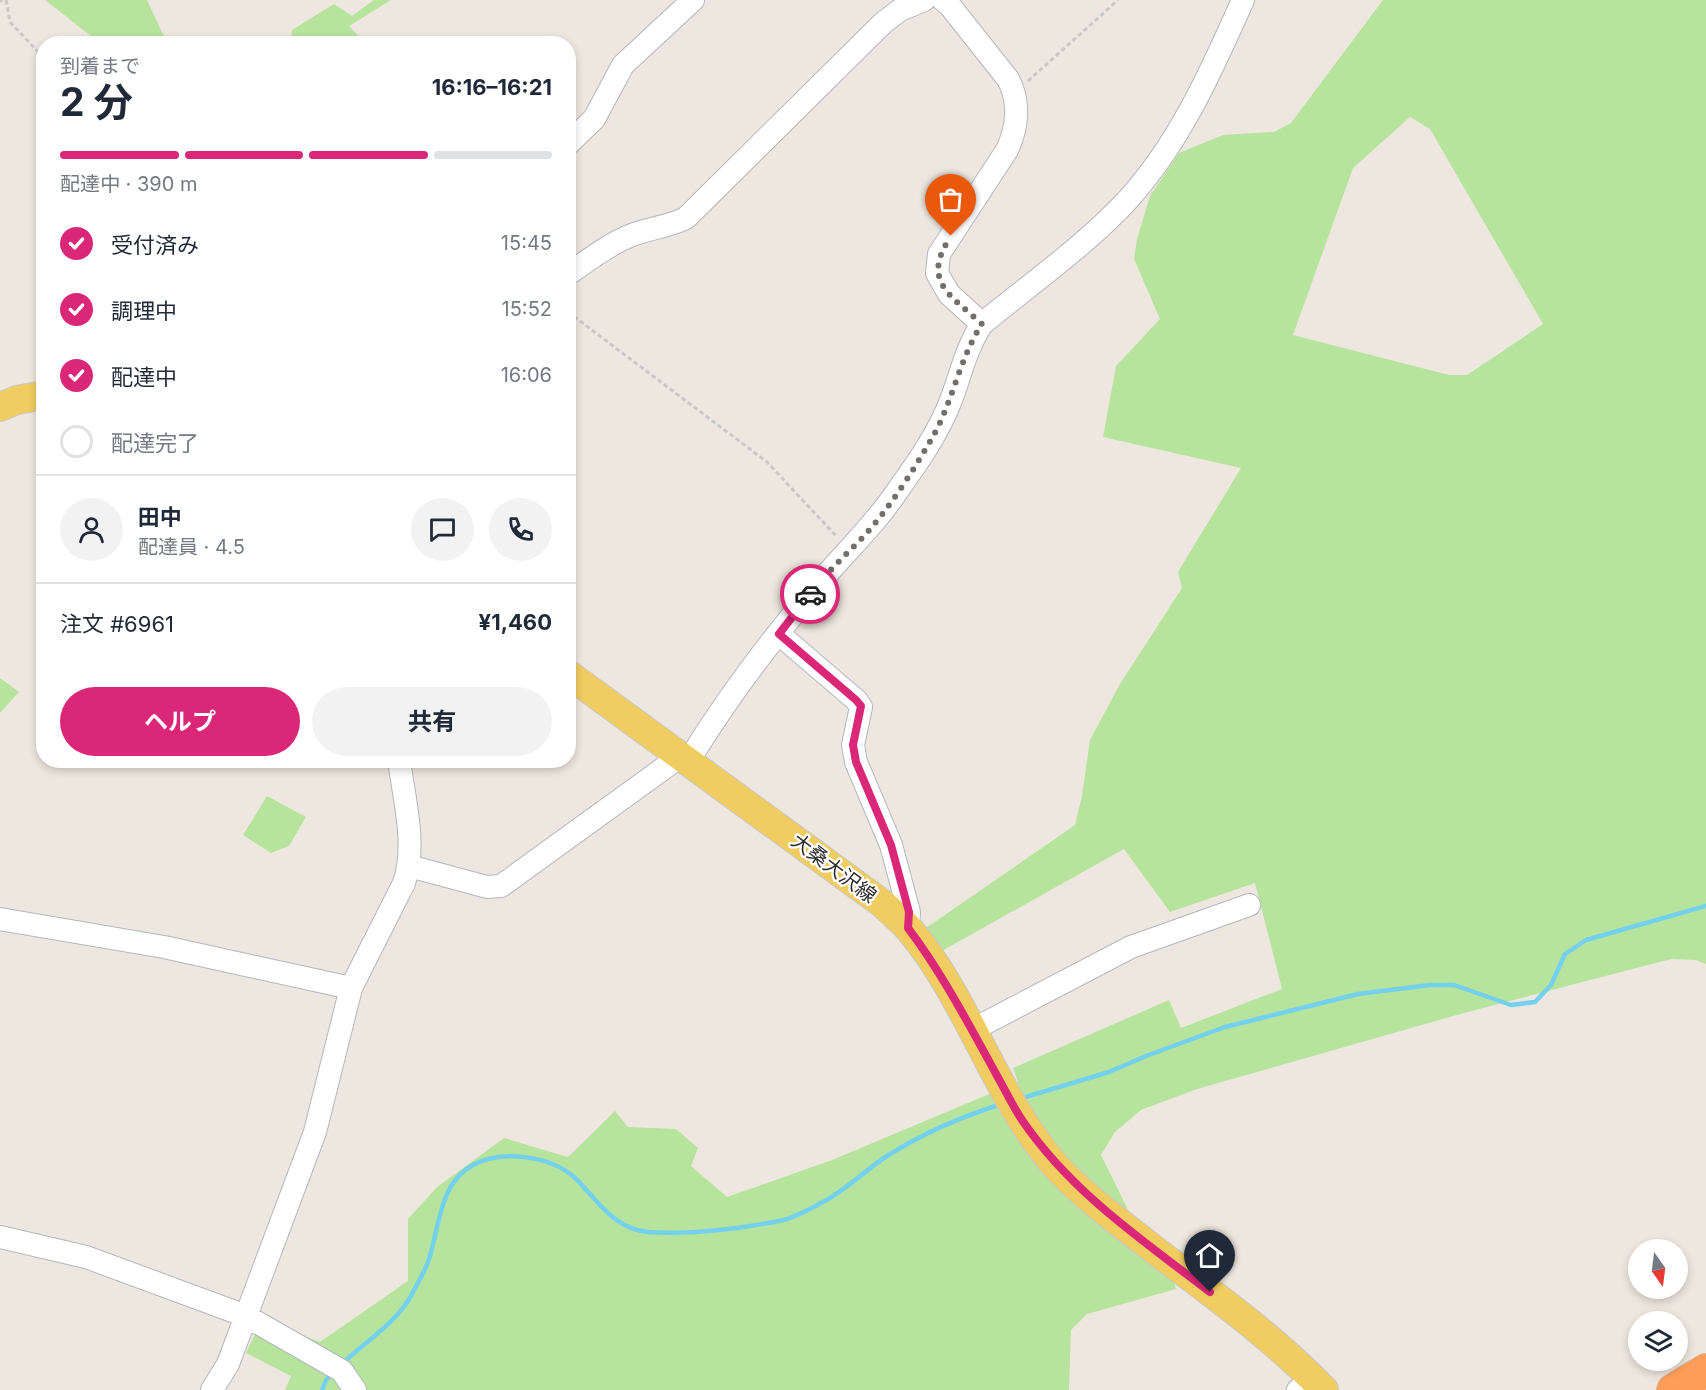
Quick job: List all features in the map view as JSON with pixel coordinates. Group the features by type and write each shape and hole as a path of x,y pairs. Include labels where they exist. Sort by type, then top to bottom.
{"highway":[{"path":"1673,1390 1706,1370"}],"main road":[{"path":"0,407 17,400 36,396"},
{"name":"大桑大沢線","path":"576,680 883,904 908,928 927,953 1021,1119 1056,1165 1105,1211 1262,1332 1312,1386"}],"street":[{"path":"576,136 594,119 623,65 693,0"},
{"path":"576,269 616,242 636,233 670,226 686,218 883,23 900,10 924,0"},
{"path":"943,0 1008,79 1015,92 1015,132 1007,150 939,254 937,273 949,294 982,324"},
{"path":"409,866 487,887 501,886 686,758 779,634 848,550 864,536 898,491 932,439 951,401 971,341 982,324 1083,241 1139,186 1160,157 1207,81 1243,0"},
{"path":"779,634 861,706 853,745 856,762 891,845 909,912 908,928"},
{"path":"212,1390 228,1364 315,1132 351,988 404,883 409,866 400,768"},
{"path":"972,1030 1131,947 1249,905"},
{"path":"0,919 164,947 351,988"},
{"path":"0,1237 86,1257 246,1316 342,1371 355,1390"}],"path":[{"path":"1015,92 1118,0"},
{"path":"3,1 10,22 36,50"},
{"path":"576,318 767,462 848,550"}],"green space":[{"path":"45,0 147,0 164,36 91,36"},
{"path":"374,0 391,0 349,26 358,36 292,36 292,30 334,4 352,16"},
{"path":"1383,0 1706,0 1706,964 1696,960 1671,959 1464,1013 1197,1089 1141,1110 1115,1132 1101,1155 1136,1226 1174,1282 1176,1289 1087,1314 1071,1330 1069,1390 285,1390 291,1376 246,1353 262,1319 320,1342 408,1281 408,1219 437,1187 504,1138 568,1157 615,1111 628,1127 676,1129 698,1148 691,1166 727,1197 832,1160 1018,1082 1013,1068 1169,1000 1181,1028 1282,989 1255,883 1170,912 1124,849 940,952 926,928 1075,825 1082,796 1090,740 1120,684 1182,588 1178,572 1241,468 1103,437 1116,366 1160,319 1134,259 1137,239 1150,196 1179,153 1223,135 1274,132 1291,123","holes":["1410,117 1430,129 1543,324 1467,375 1449,375 1293,335 1353,168"]},
{"path":"0,678 19,692 0,713"},
{"path":"267,796 306,817 289,846 271,853 243,835"}],"waterway":[{"path":"1019,1099 1109,1072 1225,1027 1358,994 1430,985 1454,985 1511,1005 1535,1002 1551,985 1565,954 1586,940 1706,906"},
{"path":"341,1365 389,1323 406,1304 428,1262 447,1194 463,1172 475,1164 499,1157 513,1156 552,1164 574,1177 606,1212 636,1230 681,1233 730,1229 784,1220 800,1214 830,1198 887,1156 914,1140 972,1114 1002,1104"},
{"path":"322,1390 326,1380 333,1373"}],"way so far":[{"path":"810,594 848,550 864,536 898,491 932,439 951,401 971,341 982,324 949,294 937,273 939,254 951,236"}],"route":[{"path":"810,594 779,634 861,706 858,730 853,745 856,762 891,845 909,912 908,928 946,984 1021,1119 1056,1165 1105,1211 1210,1292"}]}
